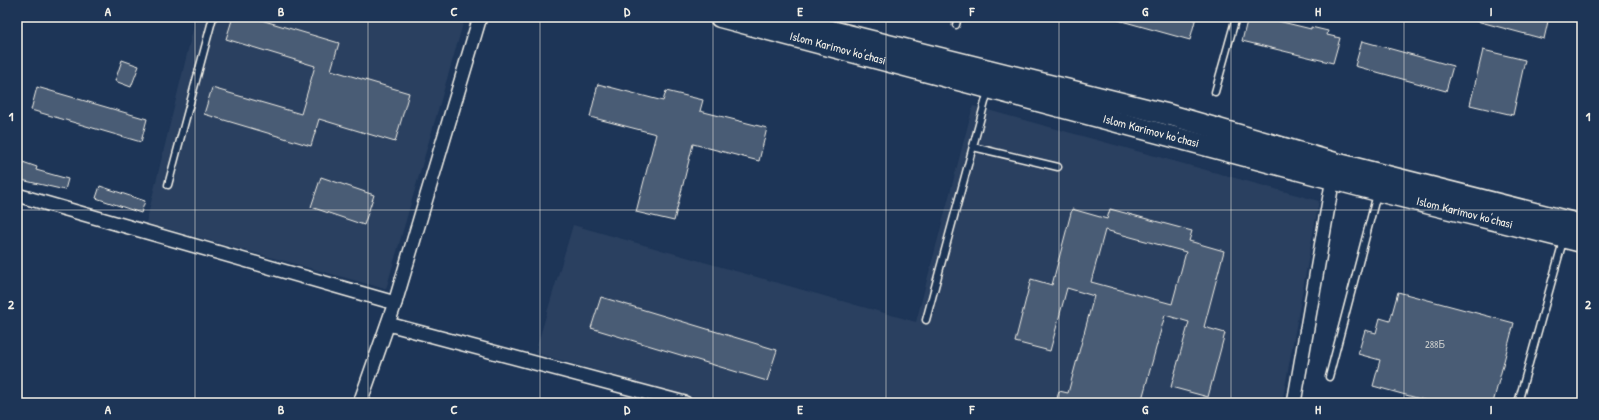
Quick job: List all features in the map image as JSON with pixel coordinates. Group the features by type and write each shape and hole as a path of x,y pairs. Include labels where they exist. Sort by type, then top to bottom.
{"main road":[{"name":"Islom Karimov ko'chasi","path":"720,17 1573,240"},
{"name":"Islom Karimov ko'chasi","path":"776,17 1162,113 1339,164 1582,225"}],"street":[{"path":"360,403 395,303 480,17"},
{"path":"1294,403 1333,178"},
{"path":"17,195 395,303"},
{"path":"388,324 685,403"}],"lane":[{"path":"168,185 213,17"},
{"path":"956,25 958,17"},
{"path":"1215,92 1236,17"},
{"path":"926,320 989,88"},
{"path":"973,147 1058,167"},
{"path":"1329,377 1378,190"},
{"path":"1518,403 1573,240"}],"shaded area":[{"path":"196,17 465,17 386,289 146,223"},
{"path":"973,106 1319,201 1282,403 711,403 535,353 573,225 916,322"}],"building":[{"path":"233,17 251,17 339,43 331,70 409,93 395,142 319,119 311,146 204,114 212,88 301,114 315,66 226,39"},
{"path":"1118,17 1196,17 1190,40 1118,20"},
{"path":"1248,17 1279,17 1278,21 1311,29 1311,27 1328,31 1327,35 1340,38 1333,63 1242,41"},
{"path":"1473,17 1549,17 1544,39 1473,20"},
{"path":"1362,41 1453,66 1446,91 1355,66"},
{"path":"1483,50 1525,60 1513,115 1470,105"},
{"path":"122,60 139,66 131,87 115,81"},
{"path":"598,84 663,101 666,91 703,100 700,111 767,128 759,161 693,144 674,221 636,212 656,134 590,117"},
{"path":"37,87 147,119 141,142 31,110"},
{"path":"17,160 37,167 36,170 68,179 65,190 17,179"},
{"path":"321,177 374,195 364,225 311,207"},
{"path":"100,186 145,201 141,213 96,198"},
{"path":"1072,209 1107,219 1110,209 1192,231 1189,241 1224,251 1204,327 1225,333 1208,397 1171,387 1189,322 1165,315 1141,403 1056,403 1059,391 1068,393 1094,296 1067,288 1050,351 1015,342 1031,279 1052,285","holes":["1105,230 1186,252 1172,304 1091,282"]},
{"path":"1398,292 1514,323 1493,403 1435,403 1373,386 1380,360 1358,354 1365,330 1376,333 1380,318 1390,321"},
{"path":"601,297 777,350 767,381 591,328"}]}
